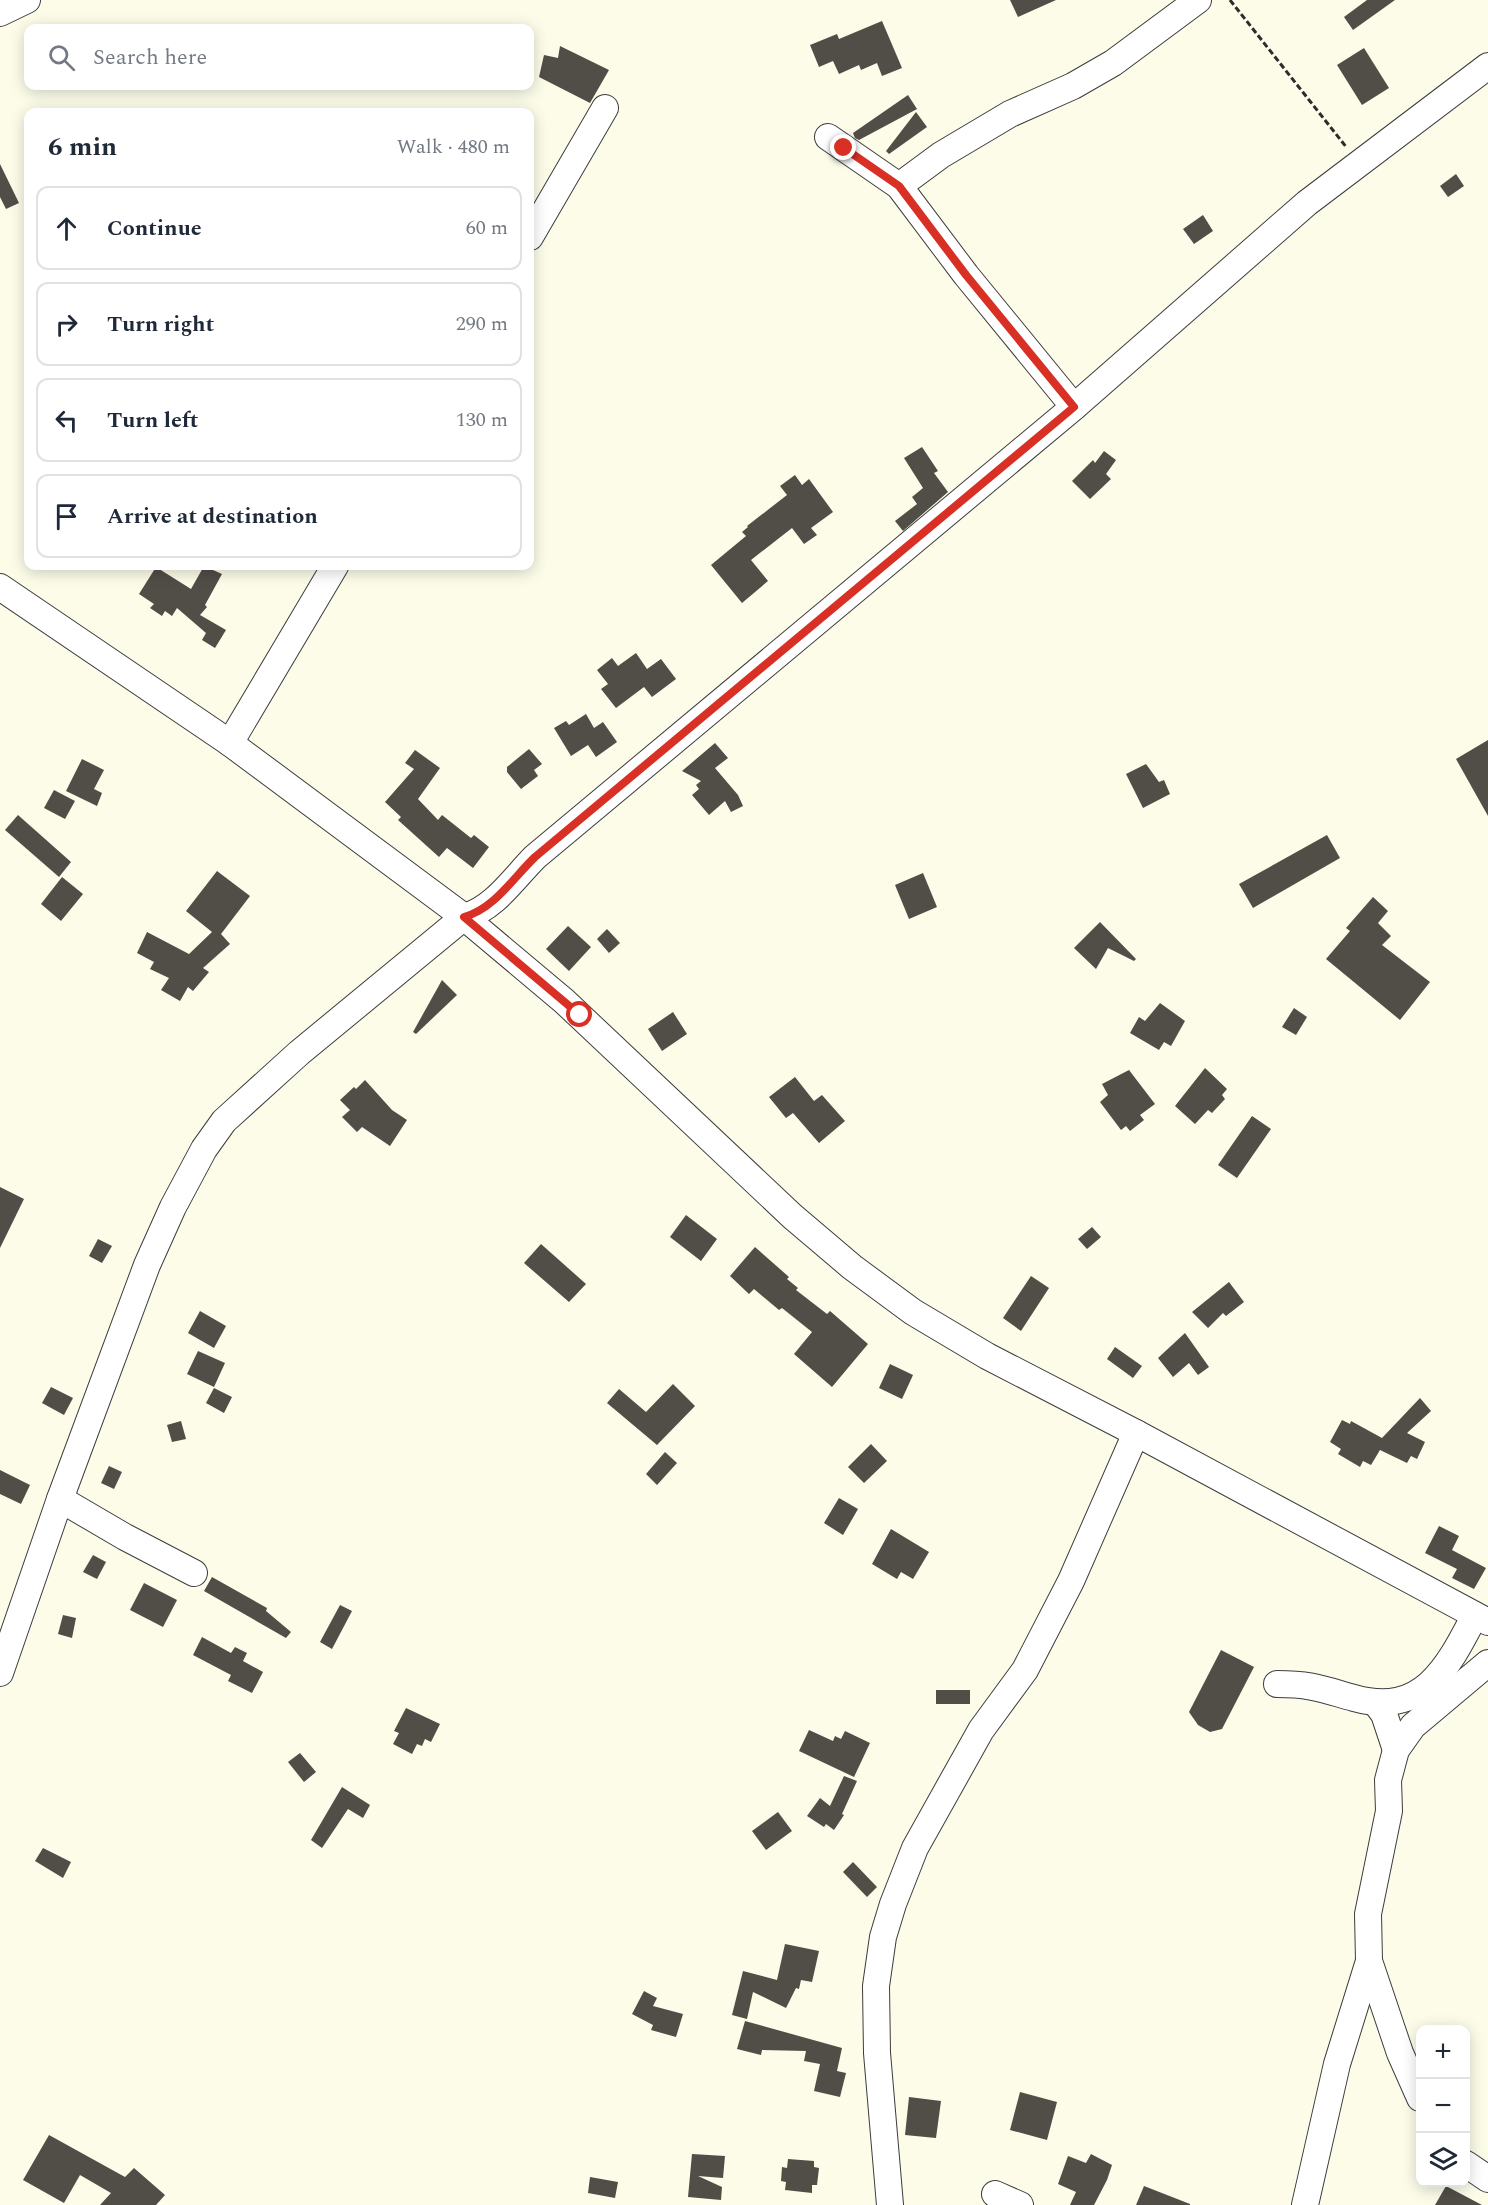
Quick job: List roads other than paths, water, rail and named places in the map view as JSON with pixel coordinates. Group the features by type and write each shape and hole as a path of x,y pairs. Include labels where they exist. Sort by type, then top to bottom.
{"street":[{"path":"0,13 27,0"},
{"path":"899,186 940,155 1010,114 1073,86 1113,63 1198,0"},
{"path":"0,1673 60,1499 159,1236 204,1149 224,1121 299,1053 464,917 477,914 494,902 535,857 1074,407 1307,203 1488,66"},
{"path":"534,230 605,108"},
{"path":"828,137 899,186 966,275 1074,407"},
{"path":"230,743 333,570"},
{"path":"0,587 230,743 464,917 564,1001 674,1102 746,1174 852,1267 913,1312 987,1356 1136,1433 1481,1619 1427,1687 1412,1698 1394,1703 1376,1702 1309,1684 1277,1684"},
{"path":"890,2205 877,2053 876,1986 883,1937 893,1904 920,1838 981,1730 1025,1670 1071,1581 1136,1433"},
{"path":"60,1499 125,1537 194,1573"},
{"path":"1416,2089 1400,2053 1369,1961 1368,1914 1389,1811 1388,1780 1396,1750 1413,1726 1488,1663"},
{"path":"1376,1702 1384,1714 1396,1750"},
{"path":"1305,2205 1337,2064 1369,1961"},
{"path":"1470,2167 1488,2179"},
{"path":"995,2194 1020,2205"}]}
